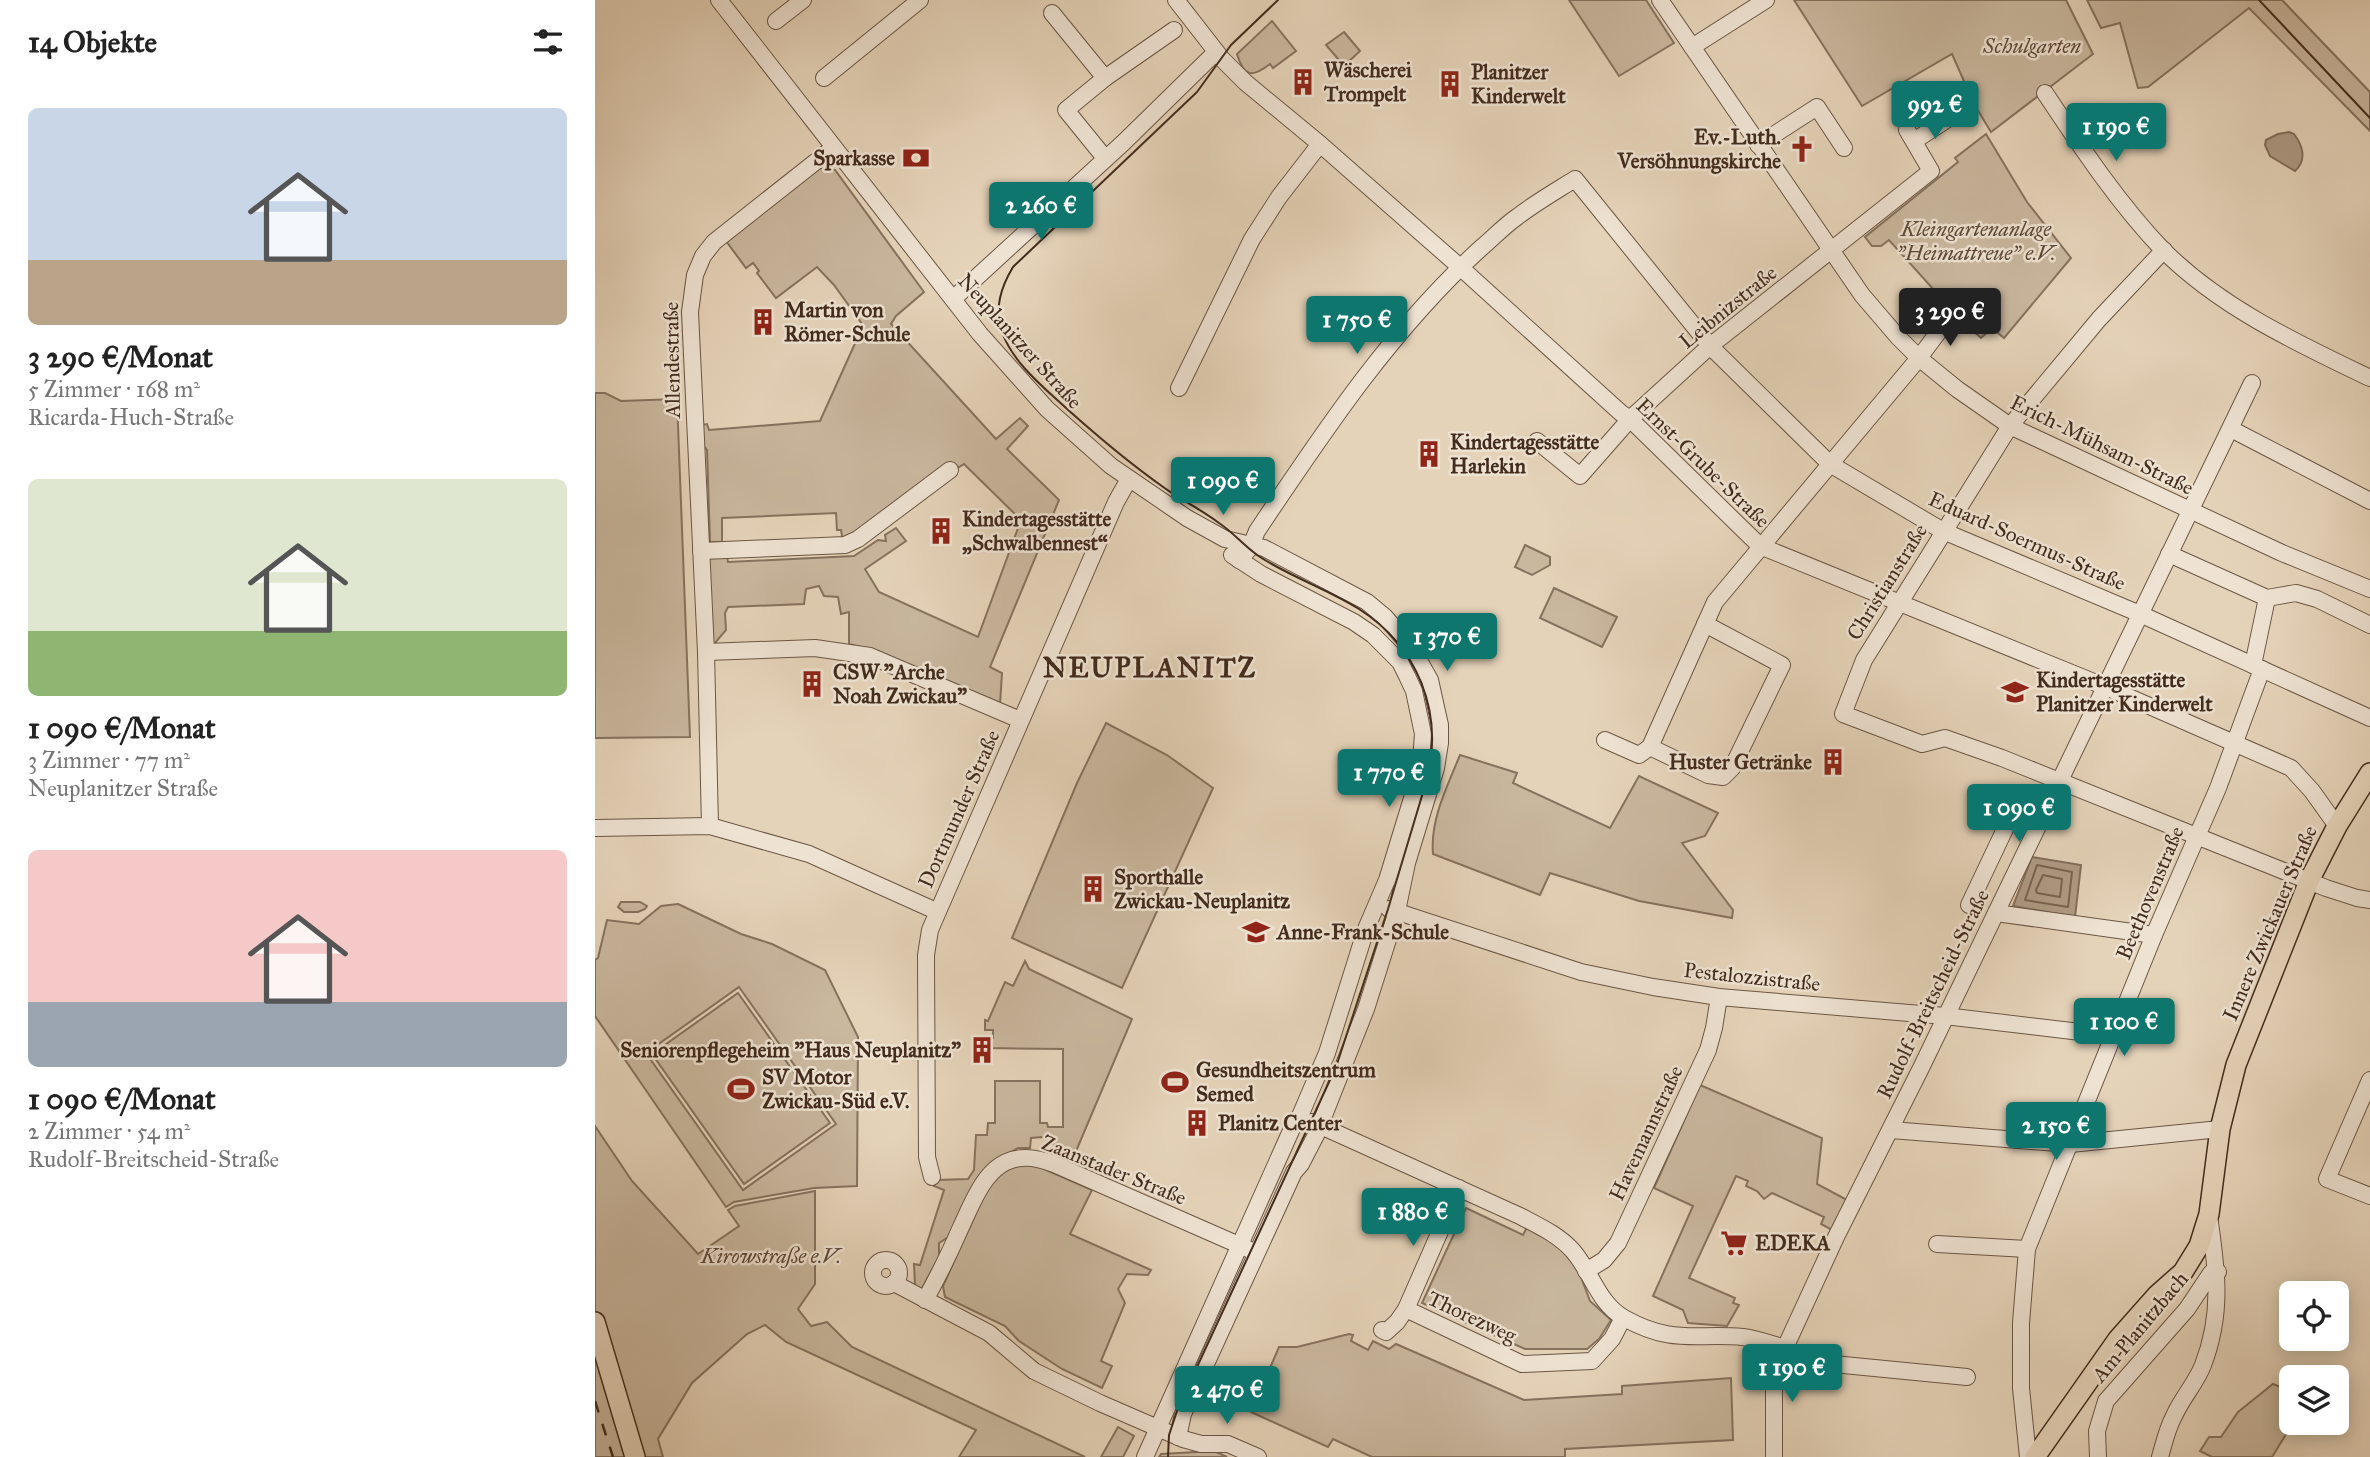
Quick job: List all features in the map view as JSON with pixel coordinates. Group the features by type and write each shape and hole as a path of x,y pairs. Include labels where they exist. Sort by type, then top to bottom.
{"main road":[{"name":"Innere Zwickauer Straße","path":"2035,1457 2118,1339 2157,1295 2183,1272 2199,1246 2209,1214 2220,1129 2240,1054 2309,881 2337,826 2370,773"},
{"path":"595,1322 635,1457"}],"street":[{"name":"Neuplanitzer Straße","path":"719,0 980,334 1047,409 1129,479 1187,518 1225,539 1264,548 1367,602 1385,617 1412,648 1430,680 1438,714 1439,756 1401,885 1397,911 1366,1009 1320,1125 1301,1164 1294,1172 1183,1414 1178,1437"},
{"path":"776,21 803,0"},
{"path":"824,78 921,0"},
{"name":"Ernst-Grube-Straße","path":"1176,0 1221,58 1245,82 1461,267 1630,419 1761,547 2106,687 2291,768 2312,791 2337,826"},
{"name":"Erich-Mühsam-Straße","path":"1660,0 1862,295 1919,358 2010,426 2191,512 2370,589"},
{"path":"1692,47 1766,0"},
{"path":"1052,13 1105,78"},
{"path":"1105,158 1066,110 1105,78 1174,30"},
{"path":"953,299 1105,158 1221,58"},
{"path":"2045,93 2102,175 2164,250 2207,287 2272,330 2370,378"},
{"name":"Leibnizstraße","path":"1537,441 1580,476 1630,419 1710,346 1931,171 1910,135 1969,105"},
{"path":"1758,145 1817,107 1844,148"},
{"path":"1179,388 1252,239 1279,197 1320,144"},
{"name":"Allendestraße","path":"710,826 706,652 690,312 695,275 703,256 714,242 833,148"},
{"name":"Eduard-Soermus-Straße","path":"1461,267 1516,217 1575,178 1710,346 1831,464 1943,531 2140,614 2370,718"},
{"name":"Christianstraße","path":"2059,781 1945,738 1922,744 1843,714 1864,660 2010,426 2099,319 2164,250"},
{"path":"1239,560 1375,362 1417,312 1461,267"},
{"path":"1605,740 1639,755 1650,747 1715,602 1919,358 1951,315"},
{"name":"Rudolf-Breitscheid-Straße","path":"1774,1457 1774,1386 1783,1354 1836,1237 1891,1130 2252,383"},
{"path":"2231,429 2370,501"},
{"path":"702,551 845,545 858,539 950,470"},
{"name":"Dortmunder Straße","path":"932,1177 927,1157 926,955 929,930 1116,502 1129,479"},
{"name":"Neuplanitzer Straße","path":"1145,1457 1327,1052 1413,796 1421,761 1423,734 1414,691 1400,662 1365,629 1239,560 1203,535 1187,518"},
{"path":"2169,554 2267,598 2296,593 2317,599 2370,625"},
{"name":"Beethovenstraße","path":"2028,1457 2021,1362 2023,1274 2027,1249 2154,935 2218,788 2258,667 2267,598"},
{"path":"1650,747 1709,775 1723,777 1732,768 1782,665 1705,624"},
{"path":"706,652 815,648 870,656 1020,720"},
{"path":"2059,781 2309,881 2346,895 2370,900"},
{"name":"Rudolf-Breitscheid-Straße","path":"1969,905 2014,810 2019,797 2015,796"},
{"path":"595,828 710,826 809,854 936,912"},
{"path":"1378,906 1397,911"},
{"name":"Pestalozzistraße","path":"1397,911 1581,972 1647,986 1719,997 1945,1016 2114,1036"},
{"path":"1996,913 2154,935"},
{"name":"Havemannstraße","path":"1586,1271 1604,1260 1618,1243 1708,1050 1719,997"},
{"path":"2370,1080 2326,1179 2370,1196"},
{"path":"1300,1116 1547,1230 1573,1252 1601,1296 1623,1318 1653,1332 1670,1336 1740,1337 1783,1354 1967,1377"},
{"path":"1891,1130 2070,1144 2220,1129"},
{"name":"Zaanstader Straße","path":"925,1300 973,1198 988,1174 1007,1161 1023,1158 1038,1158 1054,1164 1238,1245"},
{"name":"Thorezweg","path":"1382,1330 1386,1332 1406,1309 1459,1188"},
{"path":"2160,1457 2174,1415 2203,1366 2213,1332 2218,1300 2218,1272 2209,1214"},
{"path":"1937,1244 2027,1249"},
{"path":"1238,1245 1257,1253"},
{"name":"Am Planitzbach","path":"2098,1457 2097,1431 2106,1401 2187,1309 2211,1273 2218,1272"},
{"path":"894,1283 989,1333 1034,1371 1100,1403 1178,1437 1201,1444 1228,1444 1258,1457"},
{"name":"Thorezweg","path":"1406,1309 1522,1364 1592,1361 1612,1339 1623,1318"}],"green space":[{"path":"1569,0 1646,0 1674,43 1619,76"},
{"name":"Schulgarten","path":"1794,0 2066,0 2093,54 1991,132 1974,104 1952,54 1862,106"},
{"path":"2087,0 2282,0 2370,92 2370,131 2249,8 2148,87 2138,88 2120,23 2101,28"},
{"path":"1272,21 1296,51 1273,68 1270,64 1258,72 1249,73 1237,54"},
{"path":"1344,32 1360,51 1344,66 1326,45"},
{"name":"Kleingartenanlage \"Heimattreue\" e.V.","path":"1986,134 2027,202 2071,258 2004,338 1992,328 1981,338 1961,320 1889,240 1881,246 1872,246 1865,237 1958,162 1955,158"},
{"path":"820,168 835,170 924,292 896,316 891,324 996,439 1020,418 1028,426 1007,449 1059,500 990,667 1002,673 1000,704 849,644 849,612 841,614 838,597 824,596 819,586 806,589 804,604 728,607 725,613 726,630 715,643 709,643 708,557 727,556 728,562 854,556 878,540 886,541 885,535 896,528 906,541 865,569 879,592 978,637 1021,520 964,464 843,542 841,530 837,530 836,513 722,518 722,542 710,542 707,450 701,443 700,425 707,424 709,430 820,421 862,328 862,324 834,285 817,267 776,298 757,273 759,271 753,263 746,268 726,241"},
{"path":"595,393 605,393 621,401 677,399 690,737 595,738"},
{"path":"1525,545 1550,557 1550,565 1532,575 1515,567"},
{"path":"1554,588 1617,617 1602,647 1540,618"},
{"path":"1106,723 1167,755 1213,788 1122,988 1012,938 1077,783"},
{"path":"1460,755 1517,773 1513,783 1610,828 1639,776 1718,813 1705,836 1682,843 1733,910 1732,918 1639,901 1550,873 1540,895 1433,854 1437,816"},
{"path":"621,902 640,902 647,906 638,912 624,912 618,907"},
{"path":"678,904 825,970 858,1037 857,1186 814,1188 734,1202 726,1207 595,1016 595,960 598,958 607,920 639,924 661,906","holes":["739,987 836,1124 743,1190 646,1053"]},
{"path":"1025,961 1029,969 1132,1019 1074,1156 1042,1137 1031,1138 1030,1148 1018,1148 990,1164 950,1236 939,1243 939,1257 920,1292 915,1285 914,1264 920,1265 944,1190 934,1186 937,1180 968,1179 974,1170 976,1135 987,1135 988,1123 995,1123 995,1081 1040,1081 1040,1123 1047,1123 1048,1127 1063,1127 1063,1049 985,1048 985,1039 993,1038 993,1030 985,1030 985,1020 988,1021 1005,982 1013,986"},
{"name":"SV Motor Zwickau-Süd e.V.","path":"738,993 830,1123 744,1184 652,1054"},
{"path":"1700,1085 1822,1138 1817,1184 1847,1200 1832,1230 1821,1224 1824,1217 1772,1193 1764,1199 1757,1191 1746,1186 1748,1181 1736,1176 1689,1278 1735,1298 1733,1303 1739,1305 1727,1326 1688,1323 1683,1310 1653,1296 1693,1206 1654,1188"},
{"name":"Kirowstraße e.V.","path":"595,1126 632,1181 698,1254 739,1226 728,1210 735,1206 815,1191 815,1284 798,1309 811,1326 827,1322 852,1347 1085,1457 959,1457 976,1430 786,1342 765,1325 747,1334 692,1383 658,1439 663,1457 595,1457"},
{"path":"1020,1165 1035,1165 1092,1190 1070,1234 1151,1270 1148,1275 1127,1274 1118,1289 1125,1303 1101,1361 1112,1366 1102,1388 1062,1369 1019,1341 1005,1326 945,1297 943,1286 991,1180 1005,1170"},
{"path":"1466,1208 1523,1235 1528,1225 1556,1242 1579,1272 1590,1301 1611,1320 1599,1339 1587,1349 1525,1349 1422,1303"},
{"path":"1353,1335 1351,1341 1368,1350 1373,1341 1389,1349 1396,1344 1524,1400 1622,1394 1622,1386 1731,1378 1733,1440 1565,1449 1565,1457 1372,1457 1333,1439 1328,1447 1251,1412 1279,1347 1297,1347"},
{"path":"2273,1384 2279,1386 2279,1435 2286,1435 2272,1457 2212,1457 2200,1451 2209,1437 2221,1437 2238,1412"},
{"path":"1118,1427 1134,1436 1123,1457 1101,1457"},
{"path":"1214,1451 1227,1457 1159,1457 1161,1454"}],"water":[{"path":"2289,132 2294,134 2302,153 2301,162 2295,171 2270,156 2265,145 2266,140"},
{"path":"2032,857 2081,865 2075,917 2013,906"}],"tram line":[{"path":"1168,1457 1169,1435 1178,1408 1336,1067 1427,779 1432,729 1421,682 1410,661 1379,624 1347,602 1260,557 1224,527 1166,489 1095,433 1047,391 1011,351 1002,332 999,306 1002,290 1013,267 1197,92 1231,45 1278,0"},
{"path":"2259,0 2370,118"}],"railway":[{"path":"595,1401 613,1457"}],"place":[{"name":"Wäscherei Trompelt","path":"1303,82"},
{"name":"Planitzer Kinderwelt","path":"1450,84"},
{"name":"Ev.-Luth. Versöhnungskirche","path":"1802,149"},
{"name":"Sparkasse","path":"916,158"},
{"name":"Martin von Römer-Schule","path":"763,322"},
{"name":"Kindertagesstätte Harlekin","path":"1429,454"},
{"name":"Kindertagesstätte „Schwalbennest“","path":"941,531"},
{"name":"CSW \"Arche Noah Zwickau\"","path":"812,684"},
{"name":"Kindertagesstätte Planitzer Kinderwelt","path":"2015,692"},
{"name":"Huster Getränke","path":"1833,762"},
{"name":"Sporthalle Zwickau-Neuplanitz","path":"1093,889"},
{"name":"Anne-Frank-Schule","path":"1256,932"},
{"name":"Seniorenpflegeheim \"Haus Neuplanitz\"","path":"982,1050"},
{"name":"Gesundheitszentrum Semed","path":"1175,1082"},
{"name":"SV Motor Zwickau-Süd e.V.","path":"741,1089"},
{"name":"Planitz Center","path":"1197,1123"},
{"name":"EDEKA","path":"1734,1243"}],"district":[{"name":"NEUPLANITZ","path":"1150,667"}]}
